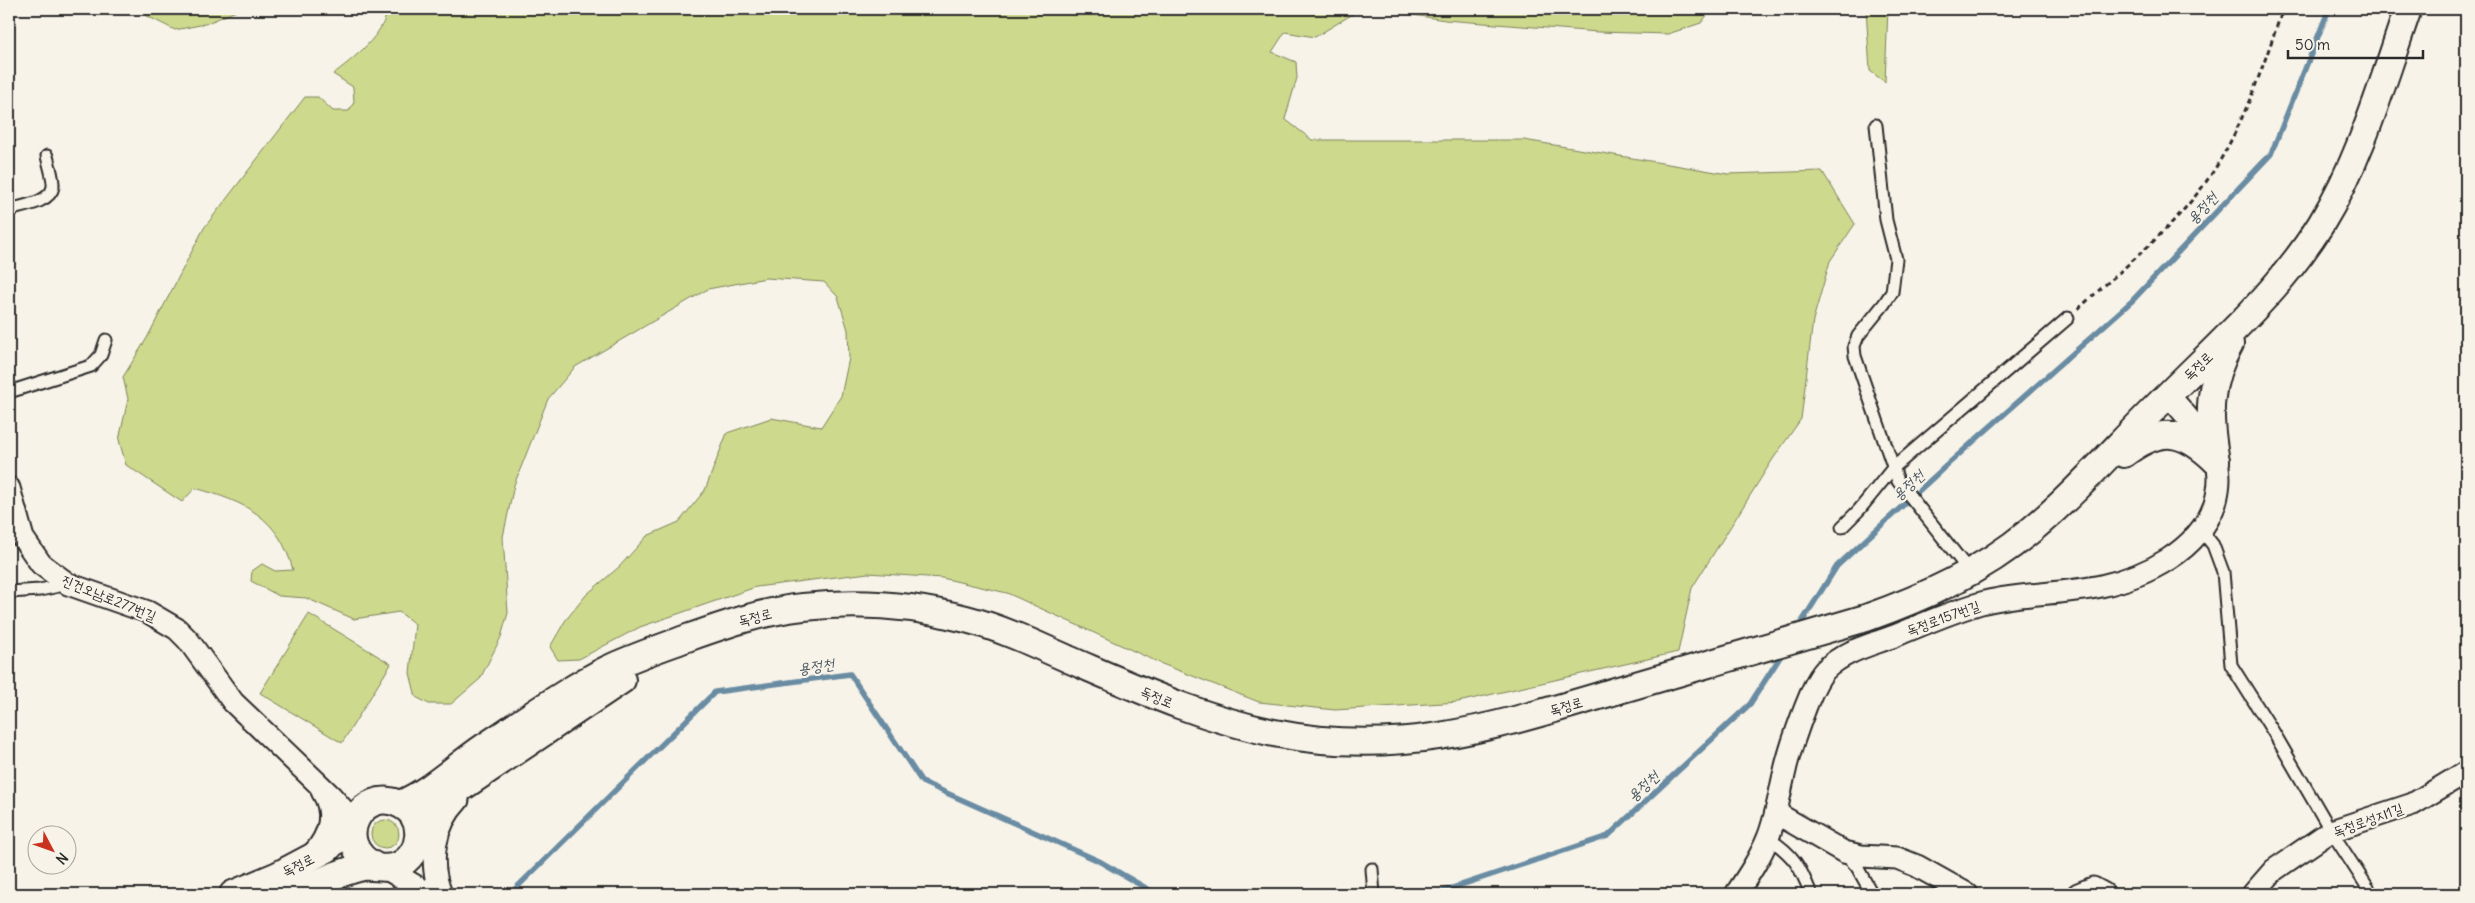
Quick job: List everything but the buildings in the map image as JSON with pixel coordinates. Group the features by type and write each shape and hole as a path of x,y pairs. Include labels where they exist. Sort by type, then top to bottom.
{"street":[{"name":"독정로","path":"390,803 416,798 482,748 574,688 607,670 641,654 747,618 801,607 861,604 934,612 966,619 1010,634 1175,705 1207,716 1249,727 1312,739 1389,742 1454,735 1489,728 1866,618 1928,595 1970,572 2029,532 2057,508 2168,394 2242,324 2302,252 2339,190 2369,120 2408,9"},
{"path":"2216,461 2210,430 2212,389 2224,354 2242,324"},
{"name":"독정로157번길","path":"1736,894 1756,863 1768,838 1776,813 1793,738 1813,689 1824,671 1840,658 1857,649 1986,602 2101,586 2126,579 2165,561 2201,530 2212,512 2218,495 2219,477 2216,461 2194,426 2168,394"},
{"path":"2057,508 2140,441 2153,436 2184,437 2199,444 2216,461"},
{"name":"진건오남로277번길","path":"9,488 24,538 31,551 53,574 68,584 148,612 177,629 188,640 233,702 315,780"},
{"name":"독정로","path":"418,837 443,802 486,770 690,637"},
{"path":"441,894 434,874 433,857 443,821 455,803 486,770"},
{"name":"독정로성지1길","path":"2253,894 2274,870 2331,831 2412,804 2466,772"},
{"path":"315,780 350,798 390,803 409,811 418,837 425,876 437,894"},
{"path":"315,780 354,822"},
{"path":"307,861 327,835 330,821 326,798 315,780"},
{"path":"390,803 360,813 354,822 352,833 358,853 365,861 380,867 429,894"},
{"path":"1776,813 1844,852 1861,856 1897,858 1917,866 1967,894"},
{"name":"독정로","path":"233,894 327,850 354,822"},
{"path":"380,867 396,866 406,861 414,852 418,837"},
{"name":"독정로","path":"292,894 330,876 380,867"},
{"path":"2078,894 2093,888 2104,894"}],"lane":[{"path":"1876,125 1886,220 1896,260 1892,292 1858,336 1854,346 1898,481 1948,547 1970,572"},
{"path":"9,210 44,199 50,194 53,187 47,156"},
{"path":"1842,526 1859,510 1893,468 2068,318"},
{"path":"9,392 91,366 101,355 106,340"},
{"path":"2201,530 2213,545 2223,572 2231,665 2274,733 2331,831 2372,894"},
{"path":"9,592 26,593 68,584"},
{"path":"1768,838 1786,850 1798,864 1811,894"},
{"path":"1844,852 1857,867 1872,894"},
{"path":"1372,869 1374,894"}],"path":[{"path":"2068,318 2164,229 2204,185 2237,126 2283,9"}],"green space":[{"path":"133,9 241,9 205,24 175,30"},
{"path":"387,9 1361,9 1315,37 1285,32 1272,52 1296,62 1297,78 1285,119 1312,140 1524,140 1728,174 1822,171 1855,224 1830,261 1813,320 1801,419 1773,459 1692,588 1678,652 1458,702 1335,710 1259,702 1162,664 1007,593 942,578 868,573 756,587 640,627 579,659 558,660 550,647 565,621 586,595 619,567 647,536 679,522 705,490 727,433 771,418 821,427 841,396 849,358 848,330 838,297 824,282 766,278 708,289 575,367 548,399 514,485 503,537 508,613 501,637 480,679 451,704 429,704 416,697 410,673 415,624 399,612 354,619 306,598 279,596 251,581 252,571 262,564 275,571 293,570 287,552 269,524 258,514 244,506 213,493 195,488 182,502 126,465 119,440 128,399 123,377 147,338 204,228 305,97 318,97 333,111 349,111 354,102 353,87 333,74 367,45 381,27"},
{"path":"1376,9 1712,9 1701,23 1668,34 1598,32 1445,20"},
{"path":"1866,9 1888,9 1885,82 1870,71"},
{"path":"309,614 391,664 342,743 260,693"},
{"path":"385,820 395,824 399,834 395,844 385,848 375,844 371,834 375,824"}],"waterway":[{"name":"용정천","path":"1798,628 1837,566 1948,464 2132,301 2271,154 2329,9"},
{"name":"용정천","path":"1434,894 1608,836 1750,704 1784,651"},
{"name":"용정천","path":"510,894 715,692 850,674 922,782 1099,861 1156,894"}]}
